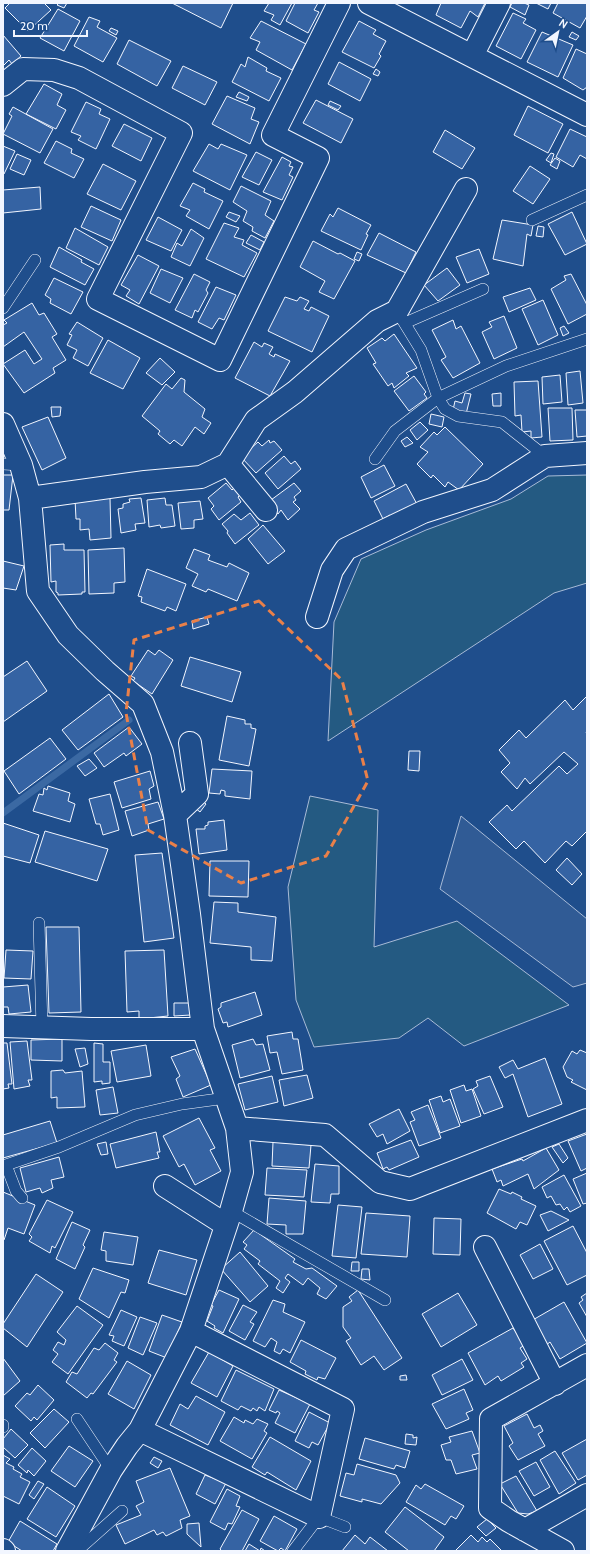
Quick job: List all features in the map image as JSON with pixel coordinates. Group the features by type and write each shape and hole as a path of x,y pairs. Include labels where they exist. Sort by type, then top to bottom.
{"street":[{"path":"3,85 23,69 54,70 79,78 180,133 98,299 220,360 318,158 273,135 340,3"},
{"path":"369,3 587,115"},
{"path":"472,56 499,3"},
{"path":"30,498 145,482 201,477 228,464 256,420 295,392 377,321 401,317 466,189"},
{"path":"3,424 12,465 30,498 38,591 68,635 105,671 143,704 162,752 175,815 189,914 202,1029 237,1128 242,1172 191,1331 140,1430 111,1470 67,1551"},
{"path":"317,617 332,570 346,549 423,512 492,490 545,456 575,451"},
{"path":"228,464 266,510"},
{"path":"175,815 197,794 190,743"},
{"path":"3,1026 91,1029 202,1029"},
{"path":"237,1128 325,1135 380,1182 410,1189 587,1120"},
{"path":"165,1186 228,1218"},
{"path":"485,1247 555,1384"},
{"path":"140,1430 319,1517 343,1409 191,1331"},
{"path":"563,1551 509,1521 490,1508 491,1419 587,1365"},
{"path":"525,1530 587,1495"}],"lane":[{"path":"532,220 587,195"},
{"path":"3,308 35,260"},
{"path":"482,289 401,317 421,350 438,398 444,408 458,416 502,422 545,456"},
{"path":"375,459 395,431 438,398 506,366 587,339"},
{"path":"39,922 42,1028"},
{"path":"22,1198 16,1191 4,1166 59,1146 135,1115 182,1104 226,1098"},
{"path":"228,1218 385,1300"},
{"path":"77,1419 111,1470"},
{"path":"77,1551 122,1511"},
{"path":"293,1551 319,1517 345,1527"}],"highlighted area":[{"path":"259,601 342,680 368,781 326,856 241,883 148,830 126,713 134,640"}],"shaded area":[{"path":"587,475 587,583 554,593 328,741 334,622 361,559 426,530 511,499 548,476"},
{"path":"310,796 378,810 374,947 457,921 569,1005 464,1046 428,1018 399,1038 314,1047 296,1000 288,887"},
{"path":"461,816 587,919 587,983 573,987 440,889"}],"building":[{"path":"10,3 44,3 51,10 28,31 5,8"},
{"path":"59,3 67,3 64,8 57,5"},
{"path":"172,3 233,3 221,28"},
{"path":"269,3 292,3 280,25 271,20 274,15 264,11"},
{"path":"295,3 318,3 314,10 319,12 308,33 286,21"},
{"path":"441,3 485,3 478,17 470,11 461,28 436,15"},
{"path":"512,3 524,3 529,5 525,15 510,7"},
{"path":"536,3 551,3 548,9"},
{"path":"558,3 587,3 587,16 580,28 553,13"},
{"path":"58,9 80,21 64,51 40,38"},
{"path":"513,13 526,19 523,23 536,30 521,59 496,46"},
{"path":"89,17 100,21 97,27 117,38 103,62 74,46"},
{"path":"261,21 306,44 292,70 256,50 260,42 250,38"},
{"path":"359,21 376,30 373,34 386,41 379,54 381,56 374,68 342,52"},
{"path":"111,28 118,31 116,35 109,31"},
{"path":"542,32 573,45 558,77 527,62"},
{"path":"572,32 579,36 576,40 569,37"},
{"path":"3,35 21,56 12,64 9,60 3,66"},
{"path":"129,40 171,61 157,86 117,64"},
{"path":"576,49 587,54 587,87 583,90 563,78"},
{"path":"248,57 267,68 266,71 281,78 269,101 232,82 241,64 245,67"},
{"path":"339,62 371,79 360,101 328,84"},
{"path":"183,66 217,82 205,105 172,88"},
{"path":"376,69 380,72 378,76 373,74"},
{"path":"44,84 62,94 57,105 66,110 56,129 26,114"},
{"path":"239,92 249,97 247,101 236,97"},
{"path":"227,96 255,108 251,119 259,122 250,144 212,124"},
{"path":"316,100 353,119 341,143 303,123"},
{"path":"330,101 341,106 338,110 328,105"},
{"path":"86,102 101,109 99,114 110,119 96,149 78,140 81,136 71,132"},
{"path":"528,106 563,124 548,153 514,135"},
{"path":"13,107 53,129 40,153 3,134 12,116 9,114"},
{"path":"124,124 152,138 141,161 112,146"},
{"path":"570,129 587,137 587,159 580,155 573,167 556,157"},
{"path":"445,130 475,148 462,169 433,152"},
{"path":"56,141 72,149 71,153 84,159 74,178 44,163"},
{"path":"209,144 218,149 221,144 247,155 230,190 193,171"},
{"path":"3,146 15,151 4,174 3,174"},
{"path":"256,152 272,160 259,185 242,177"},
{"path":"551,153 554,154 551,163 546,160"},
{"path":"17,154 31,160 24,175 10,169"},
{"path":"282,157 291,162 289,166 293,167 289,175 293,177 282,200 263,192"},
{"path":"555,158 560,161 557,169 550,165"},
{"path":"103,164 136,181 121,210 87,194"},
{"path":"530,166 550,179 533,204 513,191"},
{"path":"193,183 205,189 204,192 223,201 209,229 186,216 190,210 180,206"},
{"path":"241,186 271,201 265,215 274,221 265,238 252,231 253,227 243,221 247,211 233,202"},
{"path":"40,187 41,209 3,213 3,190"},
{"path":"91,206 121,220 112,241 81,227"},
{"path":"338,208 371,225 366,234 368,235 361,250 321,231 330,214 333,217"},
{"path":"229,212 240,216 236,222 226,217"},
{"path":"572,212 587,244 565,255 548,224"},
{"path":"158,217 182,230 171,251 146,240"},
{"path":"502,220 533,225 531,236 527,234 523,266 493,259"},
{"path":"224,223 239,228 234,237 244,240 242,245 257,253 244,277 206,259"},
{"path":"538,226 544,227 543,237 536,236"},
{"path":"75,228 108,247 99,265 66,248"},
{"path":"191,229 204,238 190,266 171,257 177,243 182,246"},
{"path":"379,233 416,252 406,273 367,255"},
{"path":"251,235 264,242 260,250 246,243"},
{"path":"313,241 355,261 334,299 319,292 325,281 300,267"},
{"path":"59,247 82,260 81,262 94,269 85,285 50,267"},
{"path":"479,249 489,274 467,283 456,257"},
{"path":"357,252 362,254 359,261 354,259"},
{"path":"138,255 159,266 139,304 126,296 130,290 121,285"},
{"path":"447,268 460,285 438,301 424,285"},
{"path":"161,269 183,278 170,303 150,293"},
{"path":"194,274 210,282 206,290 208,293 198,312 195,310 192,318 175,310"},
{"path":"571,274 587,305 587,314 568,324 551,289 566,280 564,276"},
{"path":"54,278 83,292 71,314 50,303 51,299 45,295"},
{"path":"216,287 236,295 224,320 219,318 212,329 198,322"},
{"path":"530,288 536,300 509,312 503,297"},
{"path":"285,297 297,301 300,297 309,301 304,309 309,311 311,307 329,316 312,352 268,331"},
{"path":"543,300 558,335 538,345 522,309"},
{"path":"32,303 39,315 44,313 57,334 52,337 66,360 53,368 55,373 24,393 3,364 25,350 34,364 42,359 24,332 3,347 3,325 7,323 4,320"},
{"path":"504,316 517,348 494,359 482,332 492,327 489,322"},
{"path":"453,320 456,329 461,326 480,363 453,378 441,360 446,357 432,330"},
{"path":"77,322 103,338 88,366 73,358 77,350 67,345 72,335 69,334"},
{"path":"564,326 569,333 563,336 560,328"},
{"path":"394,334 417,368 406,373 409,376 394,388 392,383 388,386 373,364 376,363 367,348 382,338 385,341"},
{"path":"108,340 140,358 123,389 90,373"},
{"path":"254,342 262,347 264,343 273,347 269,354 274,357 275,354 290,361 270,396 235,378"},
{"path":"160,358 175,372 162,385 146,373"},
{"path":"580,371 583,403 568,405 566,373"},
{"path":"560,375 562,402 543,404 542,377"},
{"path":"414,376 426,392 424,394 427,398 409,411 394,391"},
{"path":"181,378 185,380 184,392 205,409 202,417 211,423 204,434 195,427 182,446 174,440 170,444 158,434 160,431 142,416 166,384 172,389"},
{"path":"538,381 542,437 531,438 531,431 522,432 521,415 515,416 514,382"},
{"path":"465,393 471,394 466,414 453,410 455,401 462,403"},
{"path":"501,393 501,406 493,406 492,394"},
{"path":"51,407 61,407 60,416 52,417"},
{"path":"548,408 572,408 573,440 550,441"},
{"path":"575,410 587,410 587,436 577,437"},
{"path":"431,414 444,417 442,427 429,424"},
{"path":"48,417 66,458 42,470 22,427"},
{"path":"420,422 428,430 417,440 410,430"},
{"path":"445,427 483,464 459,490 448,482 445,487 433,475 431,478 417,464 428,452 420,447 434,432 437,435"},
{"path":"407,437 413,443 405,447 401,441"},
{"path":"269,440 270,443 274,441 282,450 256,473 241,457 258,442 262,446"},
{"path":"284,456 291,464 295,461 301,469 278,489 265,473"},
{"path":"384,465 395,486 371,498 361,477"},
{"path":"3,475 13,475 9,510 3,510"},
{"path":"226,483 232,490 234,488 240,495 238,497 241,502 219,520 211,509 214,506 208,498"},
{"path":"294,483 301,491 294,497 296,500 293,502 300,509 288,520 281,510 278,514 270,504 271,500"},
{"path":"406,484 418,506 393,521 390,515 383,519 374,501"},
{"path":"110,498 111,538 90,540 89,529 80,530 80,519 76,519 75,499"},
{"path":"141,498 145,523 135,524 136,530 121,533 118,509 123,508 123,504 130,502 129,499"},
{"path":"165,498 166,505 172,505 175,526 161,528 160,525 149,527 147,500"},
{"path":"200,501 203,519 194,520 194,528 181,529 178,503"},
{"path":"250,513 259,525 235,544 227,533 228,531 222,524 234,514 241,520"},
{"path":"263,525 285,551 268,564 248,539"},
{"path":"64,544 64,550 84,550 85,592 82,592 82,594 58,595 56,592 56,581 51,582 50,545"},
{"path":"124,548 125,582 114,583 114,593 89,594 88,550"},
{"path":"194,549 210,555 208,560 227,567 229,563 249,573 237,601 208,589 206,592 192,586 198,574 186,568"},
{"path":"3,561 24,566 16,590 3,588"},
{"path":"147,569 186,584 176,611 167,607 165,611 141,602 142,597 138,596"},
{"path":"207,617 209,624 193,629 192,621"},
{"path":"148,650 155,655 159,650 173,660 152,694 133,681 135,678 131,676"},
{"path":"190,657 241,672 232,702 181,686"},
{"path":"27,661 47,691 3,722 3,677"},
{"path":"109,694 123,717 78,750 62,730"},
{"path":"587,696 587,831 572,846 566,841 545,863 524,841 516,849 489,822 507,805 512,811 559,766 567,774 578,764 564,752 530,784 525,778 517,789 501,772 510,763 499,750 519,730 526,738 565,700 573,710"},
{"path":"227,716 245,720 245,724 251,724 251,728 256,729 249,766 219,760"},
{"path":"129,727 142,744 126,756 124,753 104,767 94,753"},
{"path":"50,738 66,759 19,794 4,771"},
{"path":"409,751 420,751 419,771 408,770"},
{"path":"89,759 97,768 85,776 77,766"},
{"path":"212,769 252,771 250,799 225,796 225,791 221,790 220,794 209,793"},
{"path":"150,771 154,786 149,789 151,799 122,808 114,782"},
{"path":"48,786 70,793 68,801 75,804 70,822 33,811 39,794 43,795 44,788 47,790"},
{"path":"110,794 119,830 103,835 100,824 96,824 89,799"},
{"path":"200,799 206,804 200,812 194,807"},
{"path":"158,802 164,819 148,824 149,830 132,836 125,811"},
{"path":"224,820 227,850 199,854 196,829 205,829 208,822"},
{"path":"3,823 39,835 30,863 3,856"},
{"path":"45,831 108,849 97,881 35,862"},
{"path":"162,853 174,938 144,942 135,855"},
{"path":"567,858 582,874 572,885 556,870"},
{"path":"210,861 249,861 248,897 209,896"},
{"path":"214,902 238,903 238,912 276,917 272,961 251,960 251,947 210,943"},
{"path":"46,927 79,927 81,1012 49,1013"},
{"path":"6,950 33,951 31,979 4,978"},
{"path":"164,950 168,1016 139,1019 139,1011 127,1012 125,951"},
{"path":"28,985 31,1012 9,1014 8,1007 3,1007 3,987"},
{"path":"255,992 262,1015 228,1027 227,1022 223,1023 218,1009 221,1007 221,1003"},
{"path":"174,1003 190,1003 191,1015 174,1016"},
{"path":"292,1032 293,1039 298,1039 303,1070 282,1074 277,1052 270,1053 267,1036"},
{"path":"62,1039 62,1061 31,1060 31,1040"},
{"path":"253,1039 256,1045 263,1044 270,1070 240,1078 232,1045"},
{"path":"27,1041 32,1080 28,1080 30,1086 14,1089 10,1042"},
{"path":"3,1043 7,1043 12,1084 8,1084 9,1088 3,1089"},
{"path":"94,1043 103,1044 103,1062 110,1062 110,1083 102,1084 102,1081 94,1082"},
{"path":"146,1045 151,1076 117,1082 111,1051"},
{"path":"85,1048 88,1064 80,1067 75,1049"},
{"path":"195,1049 211,1085 183,1097 176,1079 180,1076 171,1057"},
{"path":"580,1050 587,1053 587,1090 571,1082 573,1080 567,1077 563,1067 572,1051 577,1054"},
{"path":"545,1058 562,1104 528,1117 513,1074 505,1078 499,1067 513,1060 518,1069"},
{"path":"63,1070 65,1073 82,1071 85,1107 57,1108 57,1097 51,1098 51,1071"},
{"path":"307,1075 313,1098 284,1106 279,1080"},
{"path":"272,1076 278,1102 245,1110 238,1084"},
{"path":"490,1076 503,1107 484,1114 473,1089 478,1086 476,1081"},
{"path":"464,1085 466,1091 472,1089 481,1116 461,1123 450,1090"},
{"path":"113,1087 118,1113 100,1115 96,1090"},
{"path":"441,1096 443,1102 450,1099 460,1126 440,1133 429,1100"},
{"path":"428,1105 441,1138 419,1146 410,1122 415,1120 411,1112"},
{"path":"399,1109 410,1131 387,1144 383,1134 377,1137 369,1124"},
{"path":"199,1118 215,1148 210,1150 221,1171 195,1185 184,1164 179,1167 163,1136"},
{"path":"50,1121 57,1143 3,1158 3,1135"},
{"path":"156,1132 160,1152 157,1152 159,1158 116,1168 110,1144"},
{"path":"587,1134 587,1168 581,1171 568,1141"},
{"path":"411,1140 419,1157 389,1170 387,1167 383,1169 377,1153"},
{"path":"106,1142 108,1154 101,1155 97,1144"},
{"path":"273,1142 311,1145 309,1168 272,1166"},
{"path":"559,1144 568,1158 563,1163 552,1147"},
{"path":"546,1148 559,1170 534,1189 528,1174 503,1186 501,1180 497,1182 492,1169 522,1159 523,1161"},
{"path":"59,1157 64,1177 51,1180 53,1188 42,1193 40,1188 26,1192 20,1168"},
{"path":"315,1164 339,1166 339,1194 331,1194 330,1203 311,1202"},
{"path":"267,1168 307,1170 304,1197 265,1195"},
{"path":"587,1173 587,1203 583,1204 573,1179"},
{"path":"564,1175 581,1206 570,1212 567,1207 564,1210 560,1204 556,1205 551,1196 547,1198 542,1187"},
{"path":"499,1189 511,1194 512,1192 522,1197 521,1199 536,1206 527,1225 520,1222 516,1229 487,1213"},
{"path":"3,1192 35,1205 24,1234 8,1228 4,1240 3,1239"},
{"path":"269,1198 306,1201 303,1234 286,1234 286,1225 267,1224"},
{"path":"47,1200 73,1212 55,1248 52,1246 50,1253 29,1241 32,1237 29,1234"},
{"path":"338,1205 362,1207 356,1258 332,1256"},
{"path":"551,1211 569,1220 548,1231 540,1215"},
{"path":"366,1213 410,1216 407,1257 361,1254"},
{"path":"434,1218 461,1219 460,1255 433,1254"},
{"path":"72,1222 90,1230 83,1245 85,1247 75,1269 56,1259"},
{"path":"573,1226 587,1253 587,1275 567,1285 544,1241"},
{"path":"254,1230 295,1259 293,1262 306,1269 312,1268 337,1286 326,1299 317,1294 320,1288 308,1278 303,1285 288,1274 285,1278 290,1282 283,1293 276,1288 280,1281 258,1264 260,1261 244,1249 247,1245 243,1242"},
{"path":"104,1232 138,1237 133,1265 106,1261 106,1251 101,1250"},
{"path":"540,1244 553,1269 533,1279 520,1255"},
{"path":"159,1250 197,1260 186,1295 148,1283"},
{"path":"240,1252 268,1286 250,1302 221,1269"},
{"path":"352,1262 359,1262 359,1271 351,1271"},
{"path":"93,1268 129,1280 125,1293 121,1292 109,1318 79,1299"},
{"path":"362,1269 369,1269 370,1280 361,1279"},
{"path":"36,1274 63,1292 27,1347 3,1328 3,1324"},
{"path":"219,1290 239,1299 223,1333 214,1328 215,1326 207,1321 213,1306 211,1305"},
{"path":"358,1290 402,1358 384,1370 374,1356 361,1365 346,1341 351,1338 343,1327 343,1307 352,1301 349,1297"},
{"path":"458,1293 477,1325 441,1347 422,1314"},
{"path":"587,1293 587,1317 579,1303 583,1300 581,1297"},
{"path":"273,1300 285,1304 283,1312 305,1322 290,1353 283,1349 280,1354 274,1351 277,1342 271,1338 265,1347 253,1341"},
{"path":"564,1302 587,1343 560,1359 550,1342 545,1346 531,1321"},
{"path":"243,1305 257,1312 250,1322 254,1324 245,1340 229,1331"},
{"path":"77,1306 103,1325 68,1374 52,1362 58,1354 53,1350 58,1342 64,1345 66,1340 57,1332"},
{"path":"121,1310 137,1317 124,1346 112,1341 114,1336 109,1335"},
{"path":"162,1315 182,1322 167,1358 149,1351"},
{"path":"140,1317 157,1323 143,1355 128,1348"},
{"path":"513,1328 525,1345 520,1348 527,1359 521,1363 524,1367 501,1381 498,1376 485,1385 468,1353"},
{"path":"301,1340 336,1358 325,1379 318,1377 317,1380 305,1374 306,1371 290,1362"},
{"path":"105,1343 118,1353 114,1360 117,1362 93,1394 91,1393 87,1398 66,1382 72,1372 77,1374 94,1348 99,1350"},
{"path":"209,1352 233,1366 217,1397 191,1383"},
{"path":"3,1358 20,1381 3,1396"},
{"path":"462,1359 473,1380 442,1395 432,1375"},
{"path":"127,1361 151,1375 134,1409 108,1394"},
{"path":"236,1370 274,1389 265,1411 259,1407 257,1411 253,1408 251,1411 241,1406 238,1410 221,1401"},
{"path":"406,1375 407,1380 400,1380 400,1376"},
{"path":"38,1385 54,1400 37,1420 34,1417 31,1421 15,1406 27,1393 30,1395"},
{"path":"464,1389 473,1410 466,1413 469,1419 446,1429 432,1404"},
{"path":"279,1390 310,1404 295,1433 275,1423 280,1413 269,1410"},
{"path":"196,1396 225,1412 208,1445 170,1425 180,1404 188,1409"},
{"path":"54,1409 69,1422 45,1448 30,1433"},
{"path":"309,1412 330,1423 318,1445 312,1442 309,1448 295,1441"},
{"path":"527,1414 534,1428 540,1425 543,1431 538,1434 545,1446 518,1460 509,1446 513,1443 504,1426"},
{"path":"234,1417 244,1423 245,1420 253,1424 257,1419 268,1424 264,1431 267,1433 252,1459 220,1441"},
{"path":"11,1429 28,1445 15,1458 3,1447 3,1439"},
{"path":"472,1431 480,1453 472,1455 477,1469 456,1474 451,1460 446,1460 441,1445 451,1442 449,1437"},
{"path":"406,1434 413,1435 413,1438 417,1437 416,1445 405,1444"},
{"path":"270,1437 311,1461 296,1490 267,1472 265,1475 252,1467"},
{"path":"365,1438 410,1451 405,1468 396,1465 394,1469 359,1459"},
{"path":"587,1439 587,1475 578,1480 562,1453"},
{"path":"69,1446 93,1461 75,1487 51,1471"},
{"path":"32,1448 46,1461 34,1476 28,1470 27,1473 18,1465"},
{"path":"555,1451 576,1483 559,1494 540,1460"},
{"path":"3,1455 10,1459 6,1463 14,1467 13,1469 22,1474 20,1477 30,1482 19,1504 3,1496"},
{"path":"154,1457 162,1461 158,1468 150,1463"},
{"path":"536,1462 550,1487 534,1496 519,1471"},
{"path":"357,1464 396,1475 400,1483 381,1504 362,1499 362,1502 340,1496 346,1473 354,1475"},
{"path":"170,1468 190,1516 180,1520 182,1528 166,1536 163,1532 157,1535 154,1530 125,1544 116,1525 141,1515 136,1506 144,1502 136,1481"},
{"path":"205,1475 226,1483 215,1504 196,1494"},
{"path":"516,1476 537,1511 528,1514 518,1513 500,1484"},
{"path":"38,1481 44,1484 34,1499 29,1495"},
{"path":"425,1484 464,1506 456,1519 451,1516 445,1525 406,1502 416,1485 421,1489"},
{"path":"47,1487 75,1506 56,1537 27,1519"},
{"path":"227,1489 240,1496 236,1506 240,1507 232,1524 228,1523 225,1530 210,1522"},
{"path":"405,1507 444,1537 434,1551 409,1551 385,1532"},
{"path":"242,1510 259,1519 242,1551 222,1551 220,1549"},
{"path":"274,1516 297,1529 285,1551 281,1548 278,1551 260,1541"},
{"path":"487,1519 496,1528 486,1536 477,1527"},
{"path":"20,1521 57,1544 53,1551 22,1551 8,1542"},
{"path":"199,1523 201,1547 187,1534 187,1524"},
{"path":"355,1535 365,1544 370,1537 388,1551 342,1551"},
{"path":"471,1535 478,1542 482,1537 487,1542 490,1539 502,1551 455,1551"},
{"path":"249,1544 260,1551 245,1551"}],"waterway":[{"path":"3,813 129,720"}]}
